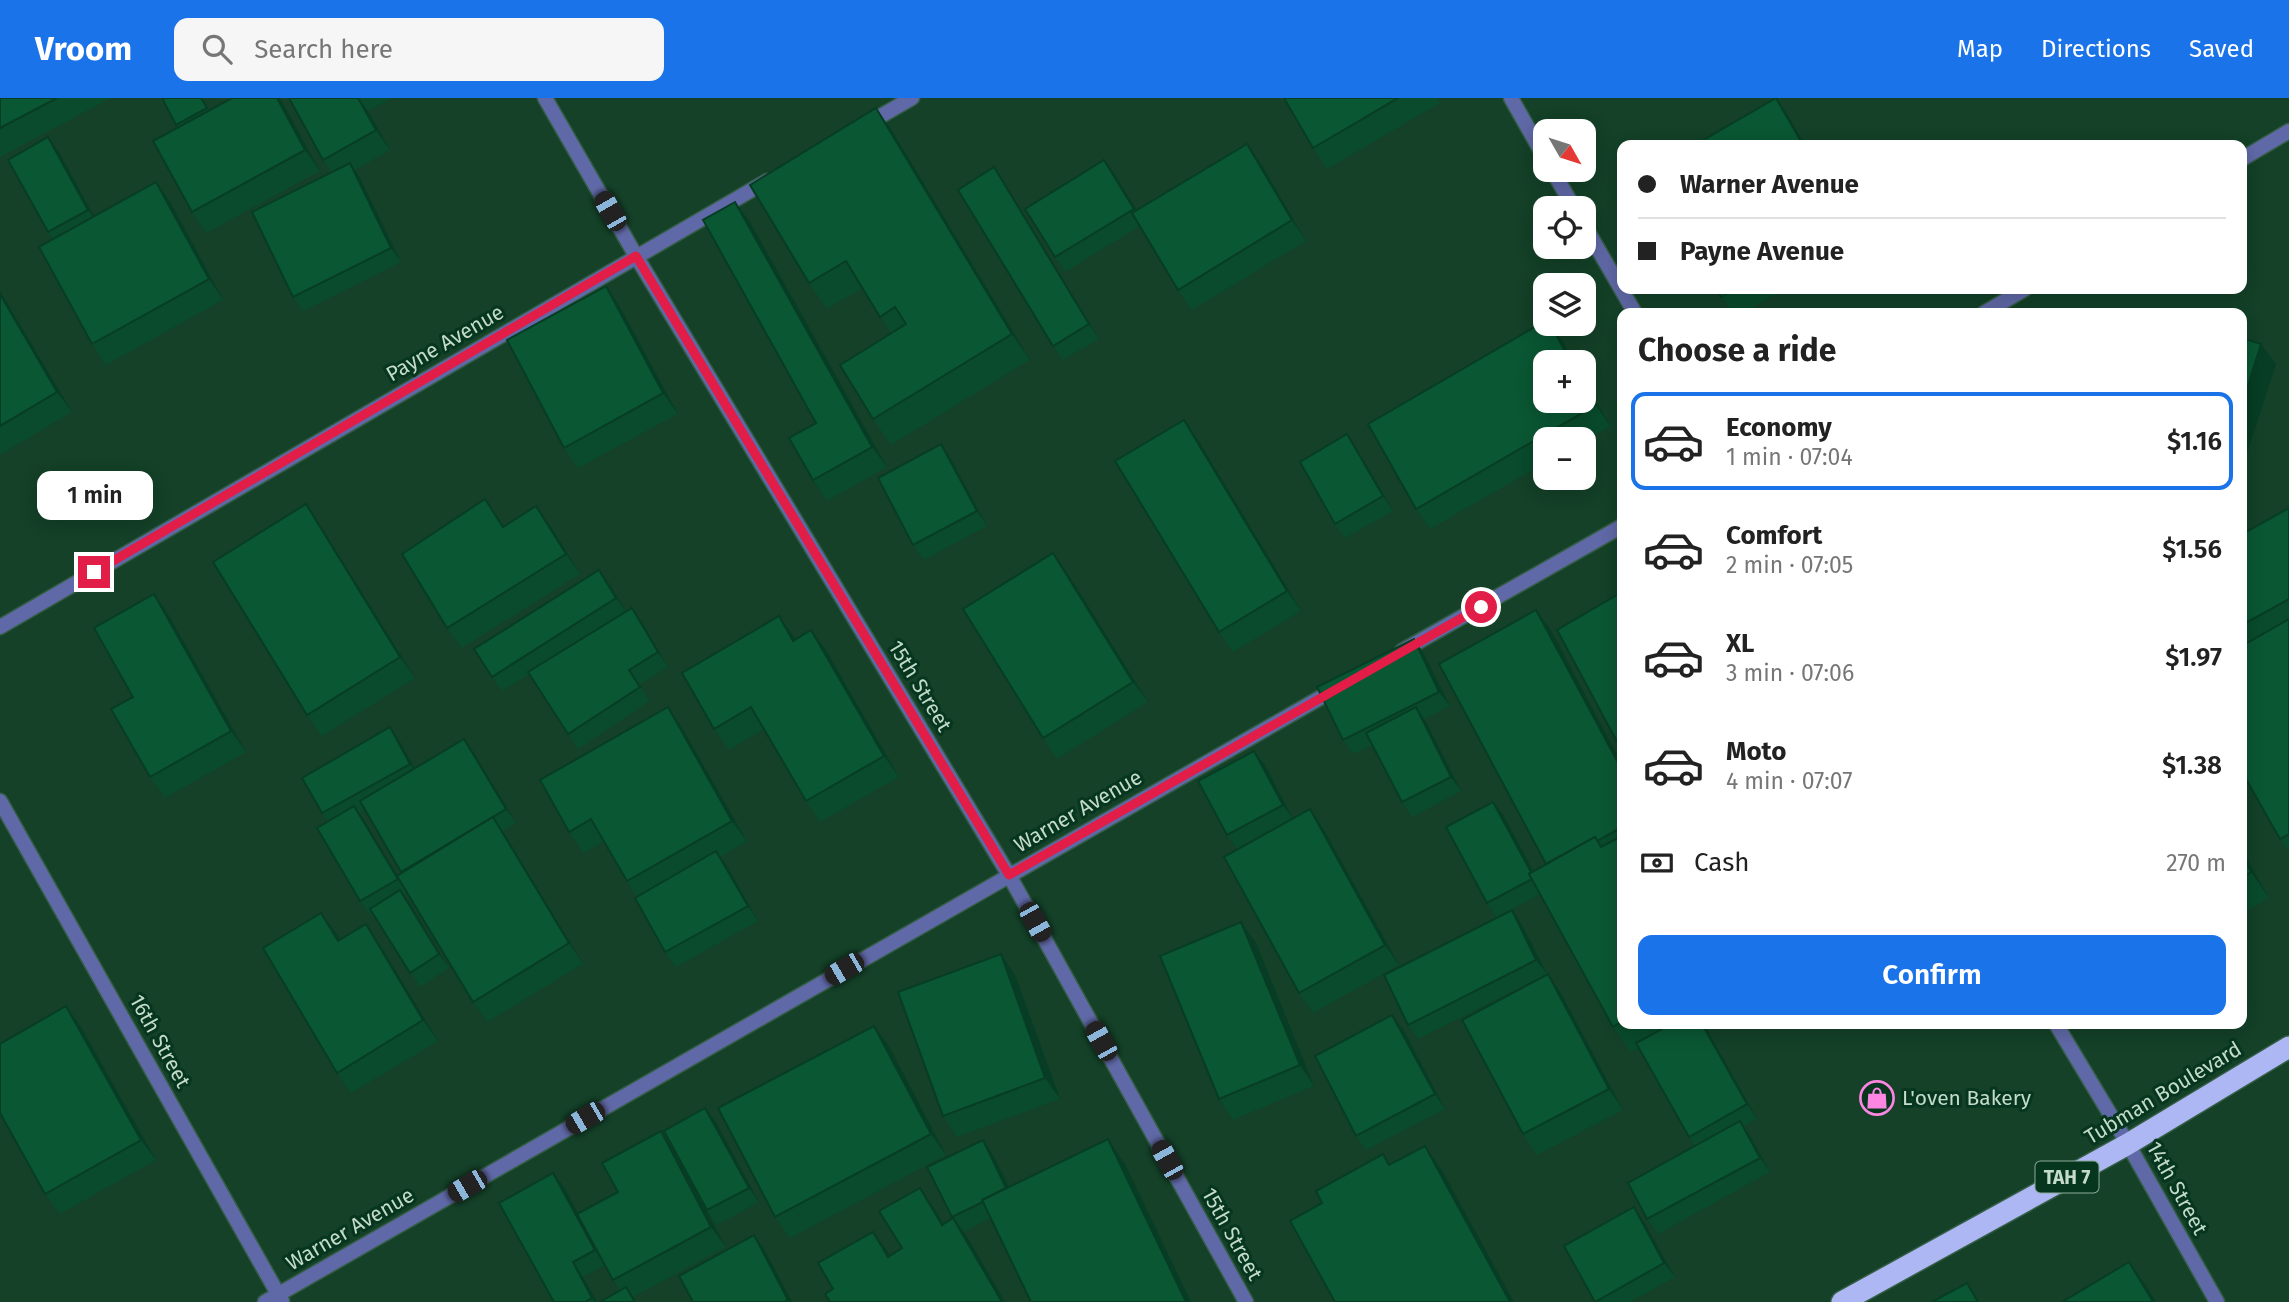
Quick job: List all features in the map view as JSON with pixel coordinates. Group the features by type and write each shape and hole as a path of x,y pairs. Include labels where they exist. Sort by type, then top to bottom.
{"highway":[{"name":"Tubman Boulevard","path":"1842,1302 2128,1143 2289,1047"}],"street":[{"name":"15th Street","path":"545,98 636,256 1009,875 1246,1302"},
{"path":"852,132 912,98"},
{"path":"1511,98 1533,137"},
{"path":"2247,156 2289,131"},
{"name":"Payne Avenue","path":"0,627 780,174"},
{"path":"1596,246 1617,282"},
{"path":"1993,308 2016,294"},
{"path":"1394,656 1617,529"},
{"name":"Warner Avenue","path":"276,1299 1346,683"},
{"name":"16th Street","path":"0,801 276,1299"},
{"name":"14th Street","path":"2059,1029 2128,1143 2217,1302"}],"building":[{"path":"0,98 57,98 0,128"},
{"path":"162,98 201,98 207,108 176,125"},
{"path":"232,98 277,98 305,150 192,212 153,141"},
{"path":"289,98 358,98 376,130 323,160"},
{"path":"1284,98 1398,98 1313,148"},
{"path":"1776,98 1800,140 1704,140"},
{"path":"876,108 1012,334 873,419 840,365 906,324 895,307 880,317 846,261 809,283 750,185"},
{"path":"48,137 88,210 48,232 8,160"},
{"path":"1247,144 1292,220 1178,290 1132,213"},
{"path":"1104,160 1134,209 1055,257 1025,209"},
{"path":"350,163 391,248 293,297 252,212"},
{"path":"994,167 1089,324 1053,346 958,190"},
{"path":"156,182 209,279 92,344 39,247"},
{"path":"735,202 872,447 813,480 789,438 816,423 703,220"},
{"path":"606,286 663,393 564,448 507,340"},
{"path":"0,294 57,392 0,426"},
{"path":"1533,328 1533,336 1557,336 1564,350 1533,350 1533,413 1582,413 1558,427 1533,427 1533,441 1416,509 1368,424"},
{"path":"2247,340 2261,344 2247,388"},
{"path":"1184,420 1287,591 1219,632 1115,461"},
{"path":"1347,434 1383,496 1335,524 1300,462"},
{"path":"941,444 977,511 913,545 878,478"},
{"path":"485,499 503,527 536,506 566,554 447,628 402,554"},
{"path":"306,504 400,657 307,715 213,562"},
{"path":"2289,508 2289,599 2247,622 2247,531"},
{"path":"1053,553 1133,682 1043,738 963,609"},
{"path":"599,570 616,598 492,677 474,649"},
{"path":"154,594 231,731 150,777 111,709 133,697 94,628"},
{"path":"1617,595 1617,742 1557,630"},
{"path":"632,608 658,652 629,670 640,687 568,734 528,672"},
{"path":"1536,610 1617,761 1617,830 1597,841 1595,837 1546,864 1439,664"},
{"path":"779,616 793,641 811,630 884,756 806,801 751,707 714,729 682,673"},
{"path":"2289,619 2289,834 2280,839 2247,781 2247,643"},
{"path":"1414,639 1439,692 1343,740 1317,687"},
{"path":"668,707 732,821 627,881 591,819 569,832 540,780"},
{"path":"1416,707 1451,777 1402,802 1366,733"},
{"path":"390,727 410,764 322,813 302,778"},
{"path":"464,739 506,809 401,872 360,801"},
{"path":"1254,751 1283,805 1227,835 1198,781"},
{"path":"1493,802 1531,872 1529,874 1532,879 1487,903 1446,827"},
{"path":"354,806 398,879 360,901 317,828"},
{"path":"1310,809 1385,945 1299,993 1224,857"},
{"path":"493,817 569,943 473,1002 397,876"},
{"path":"1595,837 1601,847 1617,839 1617,1024 1613,1027 1529,874"},
{"path":"716,851 748,906 665,952 635,898"},
{"path":"400,890 439,954 410,973 370,909"},
{"path":"1512,910 1536,960 1408,1025 1384,975"},
{"path":"321,913 338,941 366,924 423,1020 337,1073 263,948"},
{"path":"1241,922 1300,1065 1219,1099 1160,956"},
{"path":"1001,954 1045,1078 943,1116 898,992"},
{"path":"1548,974 1609,1089 1523,1134 1462,1020"},
{"path":"66,1006 141,1140 45,1194 0,1113 0,1044"},
{"path":"1392,1015 1435,1094 1356,1136 1315,1056"},
{"path":"874,1026 931,1134 775,1217 718,1108"},
{"path":"1662,1029 1705,1029 1747,1104 1689,1137 1636,1043"},
{"path":"705,1108 749,1188 707,1210 664,1131"},
{"path":"1740,1121 1760,1158 1647,1219 1628,1183"},
{"path":"661,1131 711,1227 613,1280 577,1214 618,1192 602,1163"},
{"path":"1108,1139 1186,1302 1031,1302 982,1200"},
{"path":"983,1140 1006,1188 952,1217 927,1167"},
{"path":"1425,1146 1510,1302 1335,1302 1290,1221 1322,1203 1316,1191 1383,1154 1389,1165"},
{"path":"553,1173 595,1250 573,1262 592,1298 585,1302 554,1302 499,1203"},
{"path":"920,1188 942,1225 953,1218 1002,1302 830,1302 825,1294 833,1289 818,1263 873,1232 888,1257 902,1248 879,1211"},
{"path":"1634,1207 1664,1263 1595,1302 1564,1246"},
{"path":"754,1235 788,1300 693,1302 679,1276"},
{"path":"2129,1262 2153,1302 2062,1302"},
{"path":"1967,1283 1978,1302 1932,1302"},
{"path":"626,1287 635,1302 600,1302"}],"place":[{"name":"L'oven Bakery","path":"1877,1098"}],"route":[{"path":"94,572 636,256 1009,875 1481,607"}]}
